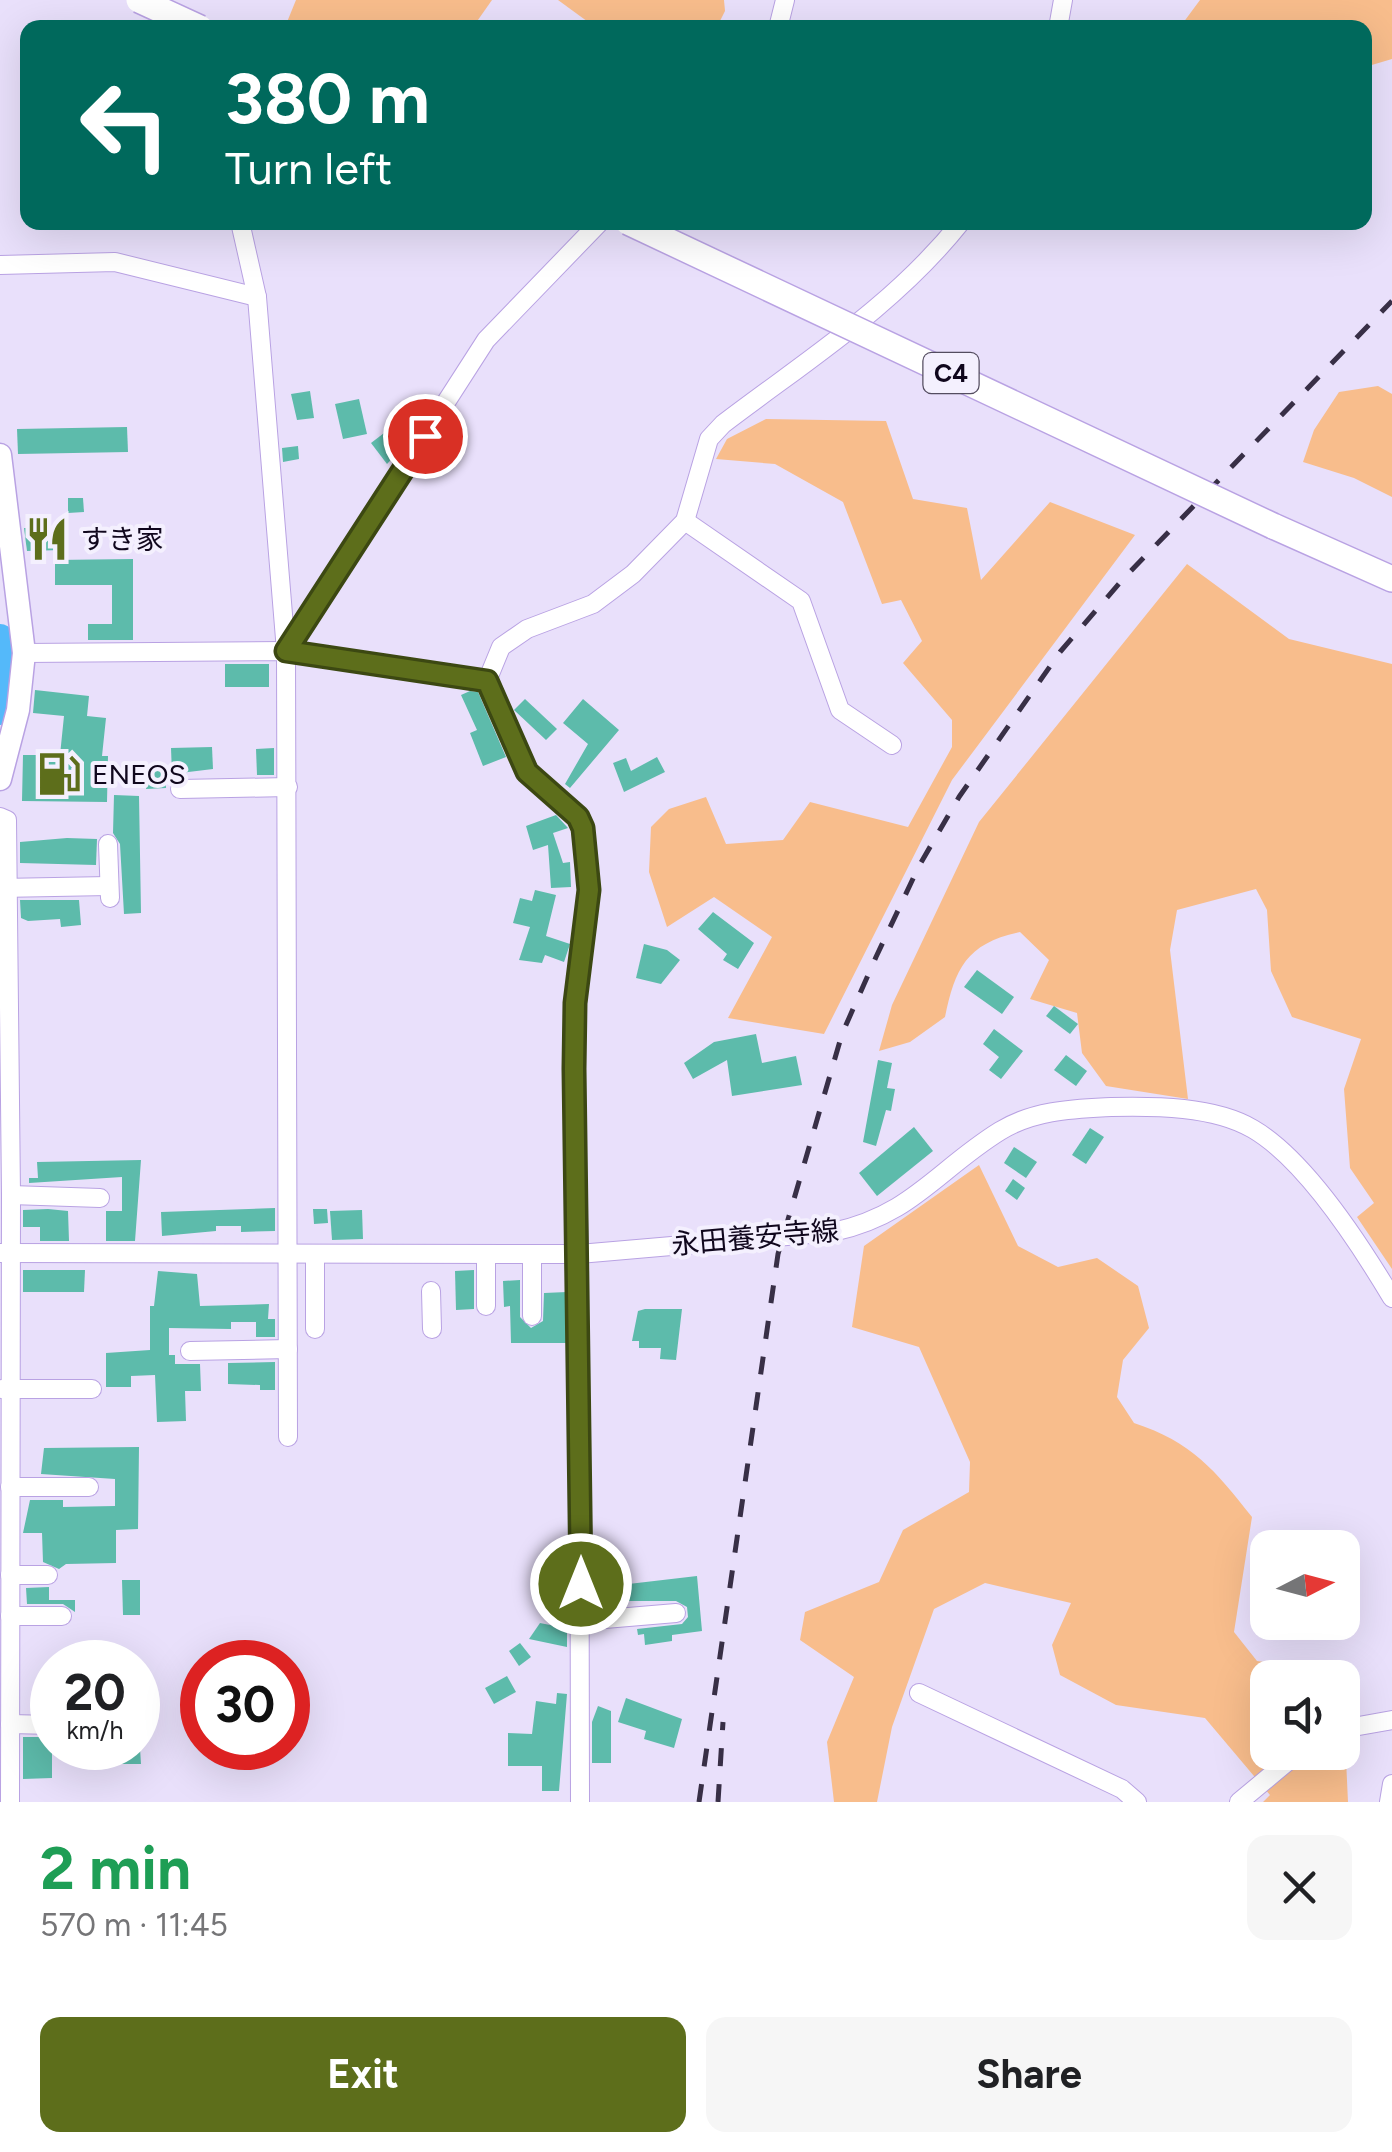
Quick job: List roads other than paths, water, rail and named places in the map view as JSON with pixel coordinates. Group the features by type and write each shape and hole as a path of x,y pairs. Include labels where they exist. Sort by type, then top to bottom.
{"highway":[{"path":"139,0 183,20"},
{"name":"C4","path":"645,230 1392,578"}],"main road":[{"path":"0,455 9,603 24,653 18,710 0,779"}],"street":[{"path":"242,230 257,297 286,651 288,1437"},
{"path":"286,651 486,340 592,230"},
{"path":"580,1802 579,1254 574,1069 575,1003 589,890 583,828 578,817 527,772 487,681 501,648 527,629 593,604 632,574 685,521 709,439 723,424 880,308 928,263 955,230"},
{"path":"0,265 115,262 257,297"},
{"path":"685,521 801,601 840,710 892,745"},
{"path":"24,653 286,651 487,681"},
{"path":"180,789 288,787"},
{"path":"0,816 7,820 4,888 12,1195 5,1253 10,1802"},
{"path":"4,888 110,892 108,844"},
{"name":"永田養安寺線","path":"5,1253 579,1254 833,1232 870,1224 901,1208 1001,1130 1036,1115 1068,1109 1150,1106 1230,1119 1268,1140 1349,1226 1392,1298"},
{"path":"12,1195 100,1198"},
{"path":"314,1254 315,1329"},
{"path":"486,1254 486,1306"},
{"path":"532,1254 532,1316"},
{"path":"432,1292 432,1329"},
{"path":"190,1350 288,1349"},
{"path":"5,1389 92,1389"},
{"path":"10,1487 89,1487"},
{"path":"10,1574 48,1574"},
{"path":"581,1621 676,1613"},
{"path":"10,1616 62,1616"},
{"path":"918,1692 1122,1788 1136,1802"},
{"path":"1360,1726 1392,1720"},
{"path":"10,1724 30,1724"},
{"path":"1239,1802 1277,1770"},
{"path":"1389,1802 1392,1784"}],"waterway":[{"path":"0,639 5,659 0,710"}],"railway":[{"path":"699,1802 778,1254 842,1034 876,957 919,866 959,797 1060,652 1124,578 1392,301"},
{"path":"718,1802 723,1722"}],"place":[{"name":"すき家","path":"47,539"},
{"name":"ENEOS","path":"59,774"}]}
